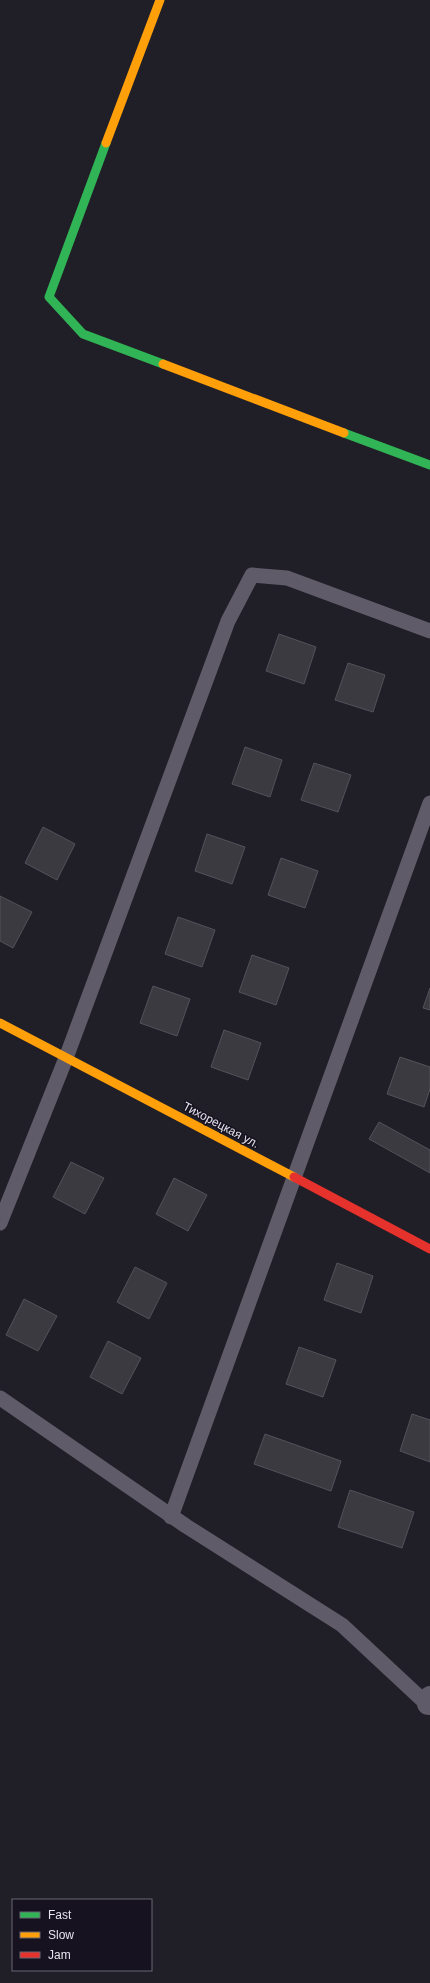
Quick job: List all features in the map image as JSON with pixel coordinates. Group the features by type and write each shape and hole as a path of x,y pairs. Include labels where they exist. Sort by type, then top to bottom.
{"street":[{"path":"160,0 48,298 83,334 430,465"},
{"name":"Тихорецкая ул.","path":"0,1023 430,1249"}],"lane":[{"path":"0,1223 66,1058 228,621 252,576 287,578 430,631"},
{"path":"171,1517 293,1177 430,804"},
{"path":"0,1398 171,1517 342,1625 429,1702"}],"building":[{"path":"279,634 316,647 304,684 266,671"},
{"path":"348,663 385,675 373,712 335,700"},
{"path":"245,747 282,760 270,797 232,784"},
{"path":"314,763 351,775 338,812 301,800"},
{"path":"43,827 75,844 57,880 25,863"},
{"path":"207,834 245,847 232,884 195,871"},
{"path":"281,858 318,871 305,908 268,895"},
{"path":"0,896 32,912 13,948 0,941"},
{"path":"178,917 215,930 202,967 165,954"},
{"path":"252,955 289,968 276,1005 239,992"},
{"path":"153,986 190,999 177,1036 140,1023"},
{"path":"430,988 430,1010 423,1008"},
{"path":"224,1030 261,1043 248,1080 211,1067"},
{"path":"400,1057 430,1067 430,1089 424,1107 387,1094"},
{"path":"379,1122 430,1150 430,1173 369,1139"},
{"path":"71,1162 104,1178 85,1214 53,1197"},
{"path":"174,1178 207,1195 188,1231 156,1214"},
{"path":"337,1263 373,1276 361,1313 324,1300"},
{"path":"135,1267 167,1283 149,1319 117,1302"},
{"path":"24,1299 57,1316 38,1351 6,1335"},
{"path":"108,1341 141,1358 122,1394 90,1377"},
{"path":"299,1347 336,1360 323,1397 286,1384"},
{"path":"412,1414 430,1420 430,1462 400,1451"},
{"path":"265,1434 341,1461 331,1491 254,1464"},
{"path":"350,1490 414,1512 402,1548 338,1527"}],"traffic: fast":[{"path":"106,143 49,297 83,334 163,364"},
{"path":"344,433 430,465"}],"traffic: slow":[{"path":"106,143 160,0"},
{"path":"163,364 344,433"},
{"path":"0,1023 294,1177"}],"traffic: jam":[{"path":"294,1177 430,1249"}]}
